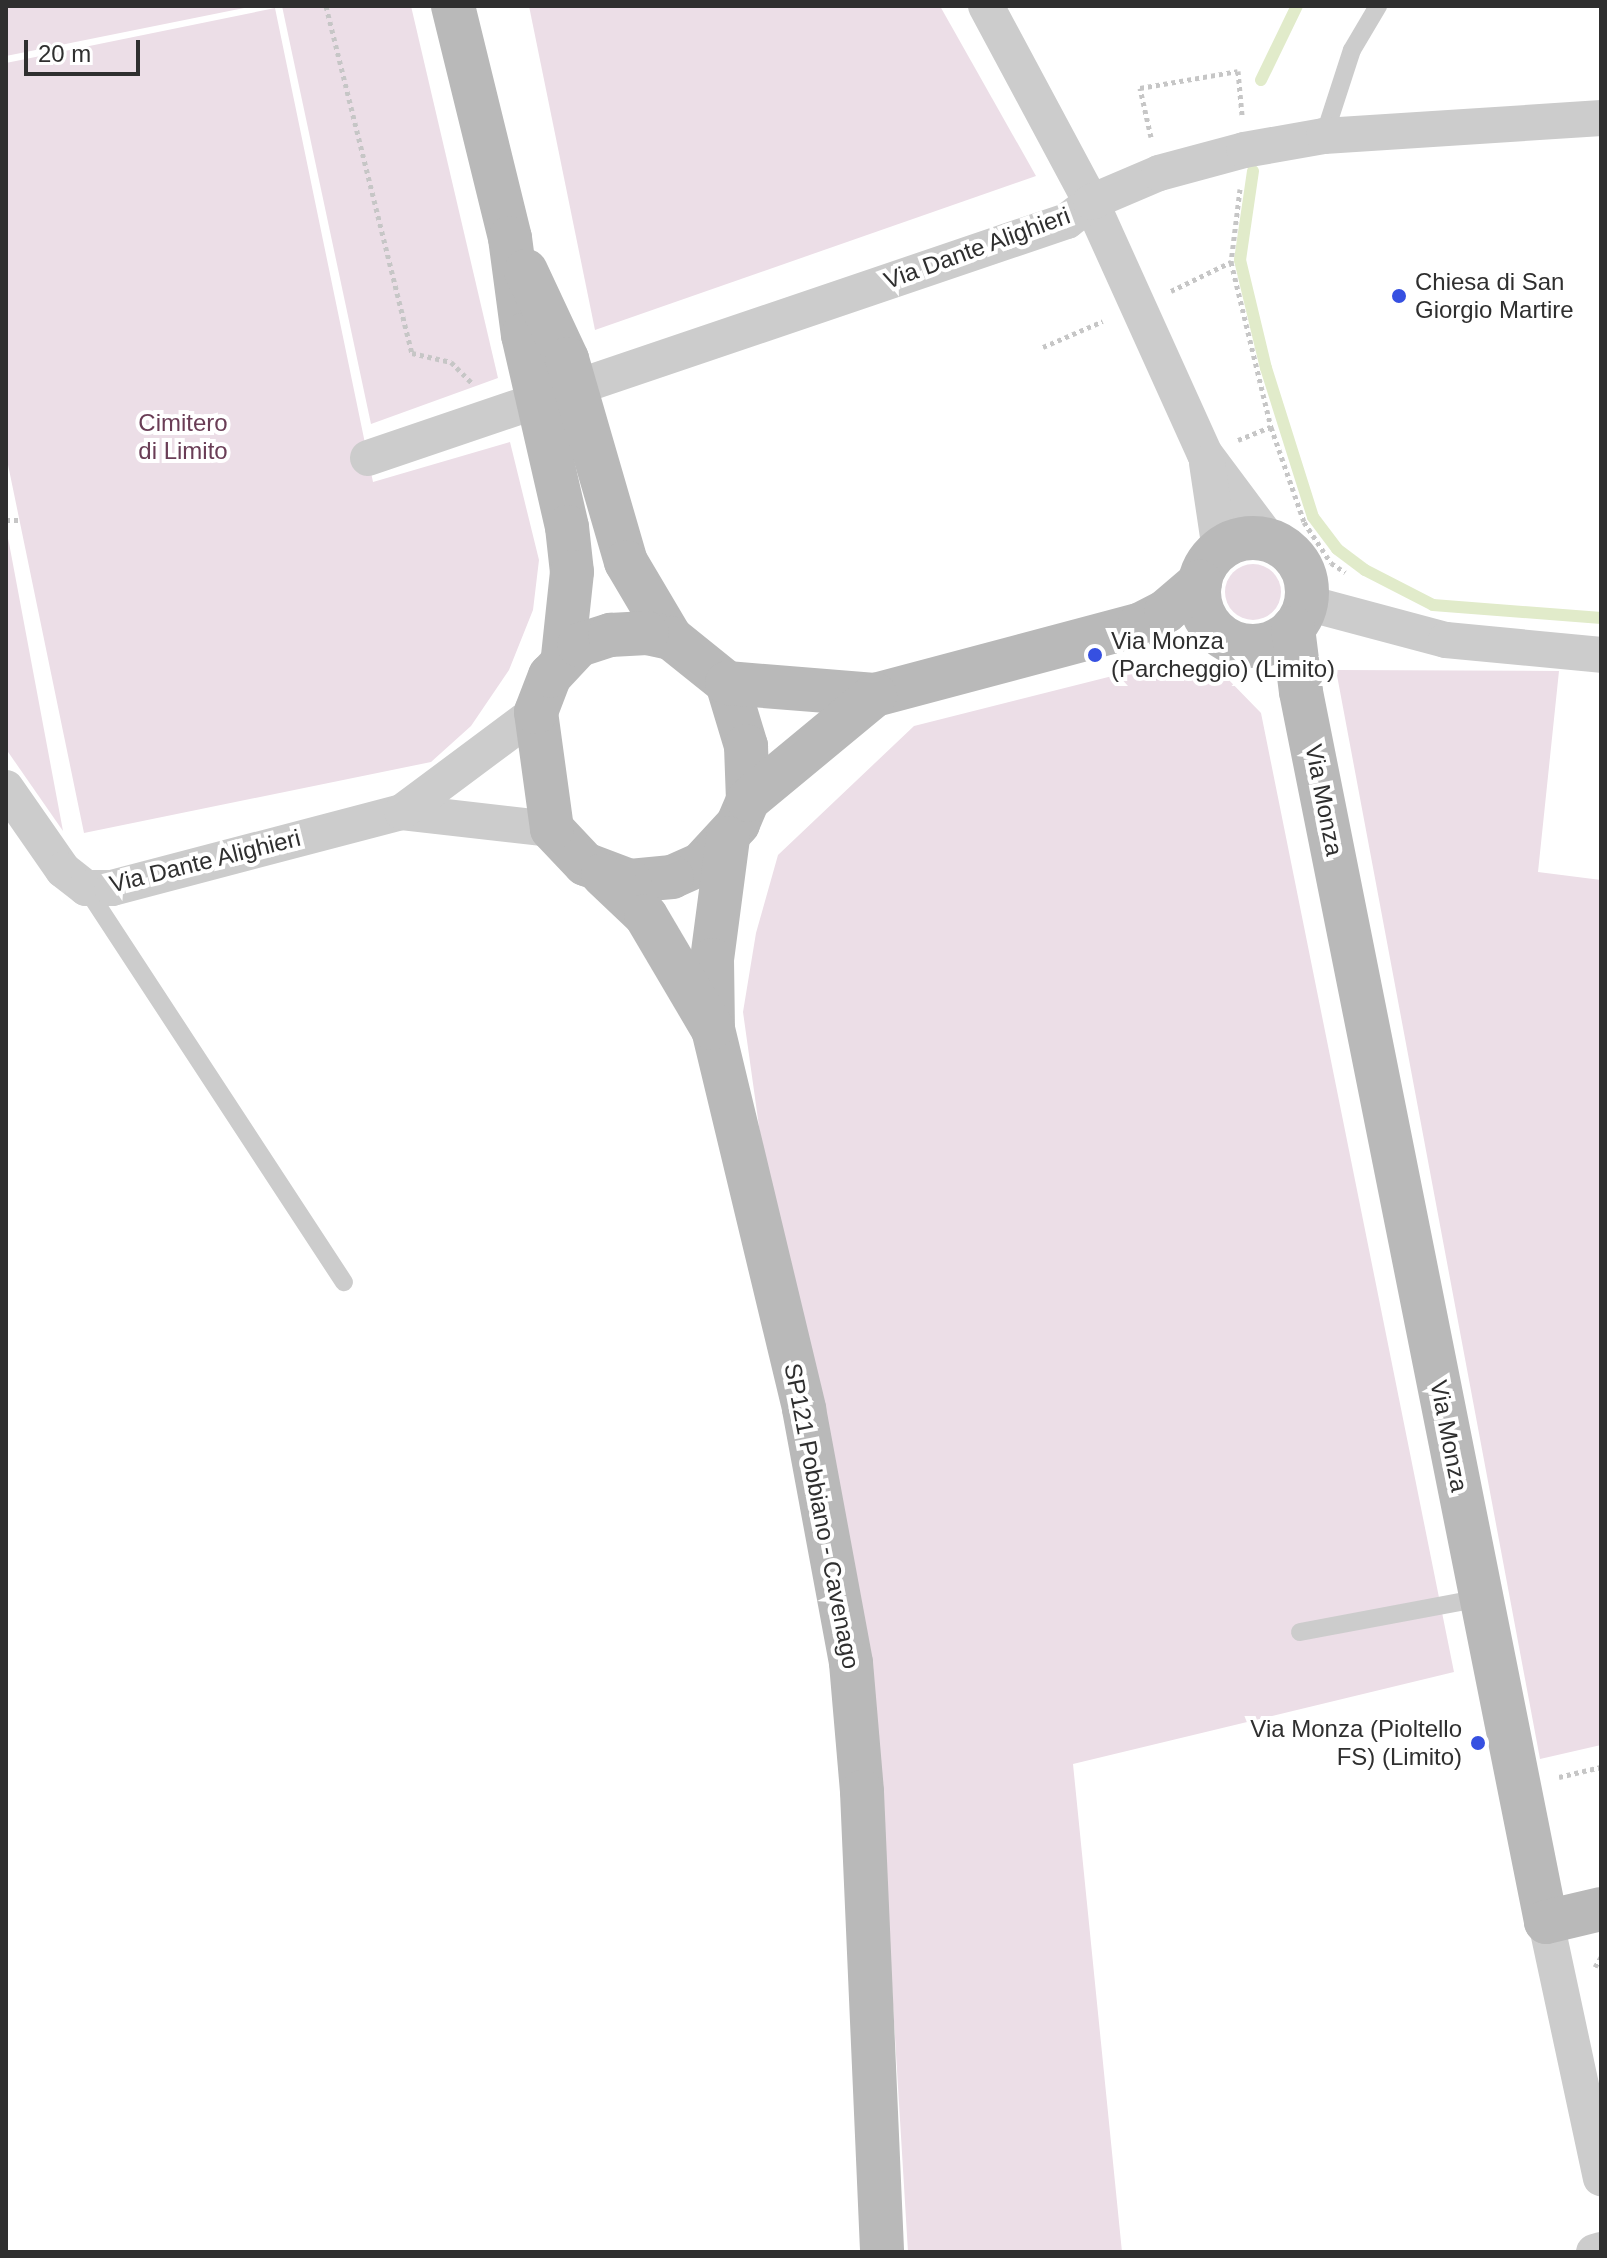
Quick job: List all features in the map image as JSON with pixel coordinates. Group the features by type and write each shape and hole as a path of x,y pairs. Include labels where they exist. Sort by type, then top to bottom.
{"main road":[{"path":"453,6 510,238 551,321 572,572 563,656 536,712 552,829 571,853 603,875 630,881 672,877 701,864 738,819 875,695"},
{"path":"556,393 626,562 671,638 727,683 875,695 1139,625 1166,611 1210,566 1248,538 1269,540 1285,548 1303,570 1269,627"},
{"path":"1210,566 1200,604 1269,627"},
{"path":"1139,625 1269,627"},
{"name":"Via Monza","path":"1269,627 1301,692 1546,1922"},
{"path":"563,656 579,645 610,635 671,638"},
{"path":"727,683 746,746 738,819"},
{"name":"SP121 Pobbiano - Cavenago","path":"738,819 712,960 713,1029 807,1423 851,1663 862,1780 882,2252"},
{"name":"SP121 Pobbiano - Cavenago","path":"603,875 646,916 713,1029"},
{"path":"1546,1922 1601,1909"}],"street":[{"path":"986,6 1091,202 1205,454 1269,540"},
{"name":"Via Dante Alighieri","path":"368,458 1067,221 1091,202 1159,173 1244,150 1324,136 1601,118"},
{"path":"1205,454 1210,566"},
{"path":"1269,627 1601,655"},
{"name":"Via Dante Alighieri","path":"402,812 536,712"},
{"name":"Via Dante Alighieri","path":"7,785 63,870 86,888 112,888 402,812 552,829"},
{"name":"Via Monza","path":"1546,1922 1596,2126 1601,2178"},
{"path":"1594,2252 1601,2250"}],"lane":[{"path":"1324,136 1352,50 1378,6"},
{"path":"86,888 344,1282"},
{"path":"1300,1632 1482,1598"}],"path":[{"path":"326,6 412,353 460,368 487,417"},
{"path":"1159,173 1140,88 1238,71 1244,150 1231,262 1271,427 1304,522 1331,563 1351,576"},
{"path":"6,520 19,520"},
{"path":"1549,1780 1601,1767"}],"green space":[{"path":"6,6 254,6 6,56"},
{"path":"282,6 411,6 498,378 371,424"},
{"path":"529,6 940,6 1036,176 595,330"},
{"name":"Cimitero di Limito","path":"275,8 373,482 510,442 539,560 533,610 509,670 471,726 431,762 84,833 6,455 6,63"},
{"path":"6,530 9,543 63,831 6,749"},
{"path":"1253,564 1273,572 1281,592 1273,612 1253,620 1233,612 1225,592 1233,572"},
{"path":"1172,661 1224,675 1261,713 1454,1672 1073,1764 1122,2252 908,2252 875,1707 768,1191 743,1012 756,933 778,855 914,726"},
{"path":"1336,670 1559,671 1538,872 1601,880 1601,1745 1540,1759"}],"waterway":[{"path":"1261,80 1297,6"},
{"path":"1253,171 1240,260 1266,368 1313,517 1337,549 1365,570 1433,605 1601,618"}],"place":[{"name":"Chiesa di San Giorgio Martire","path":"1399,296"},
{"name":"Via Monza (Parcheggio) (Limito)","path":"1095,655"},
{"name":"Via Monza (Pioltello FS) (Limito)","path":"1478,1743"}]}
